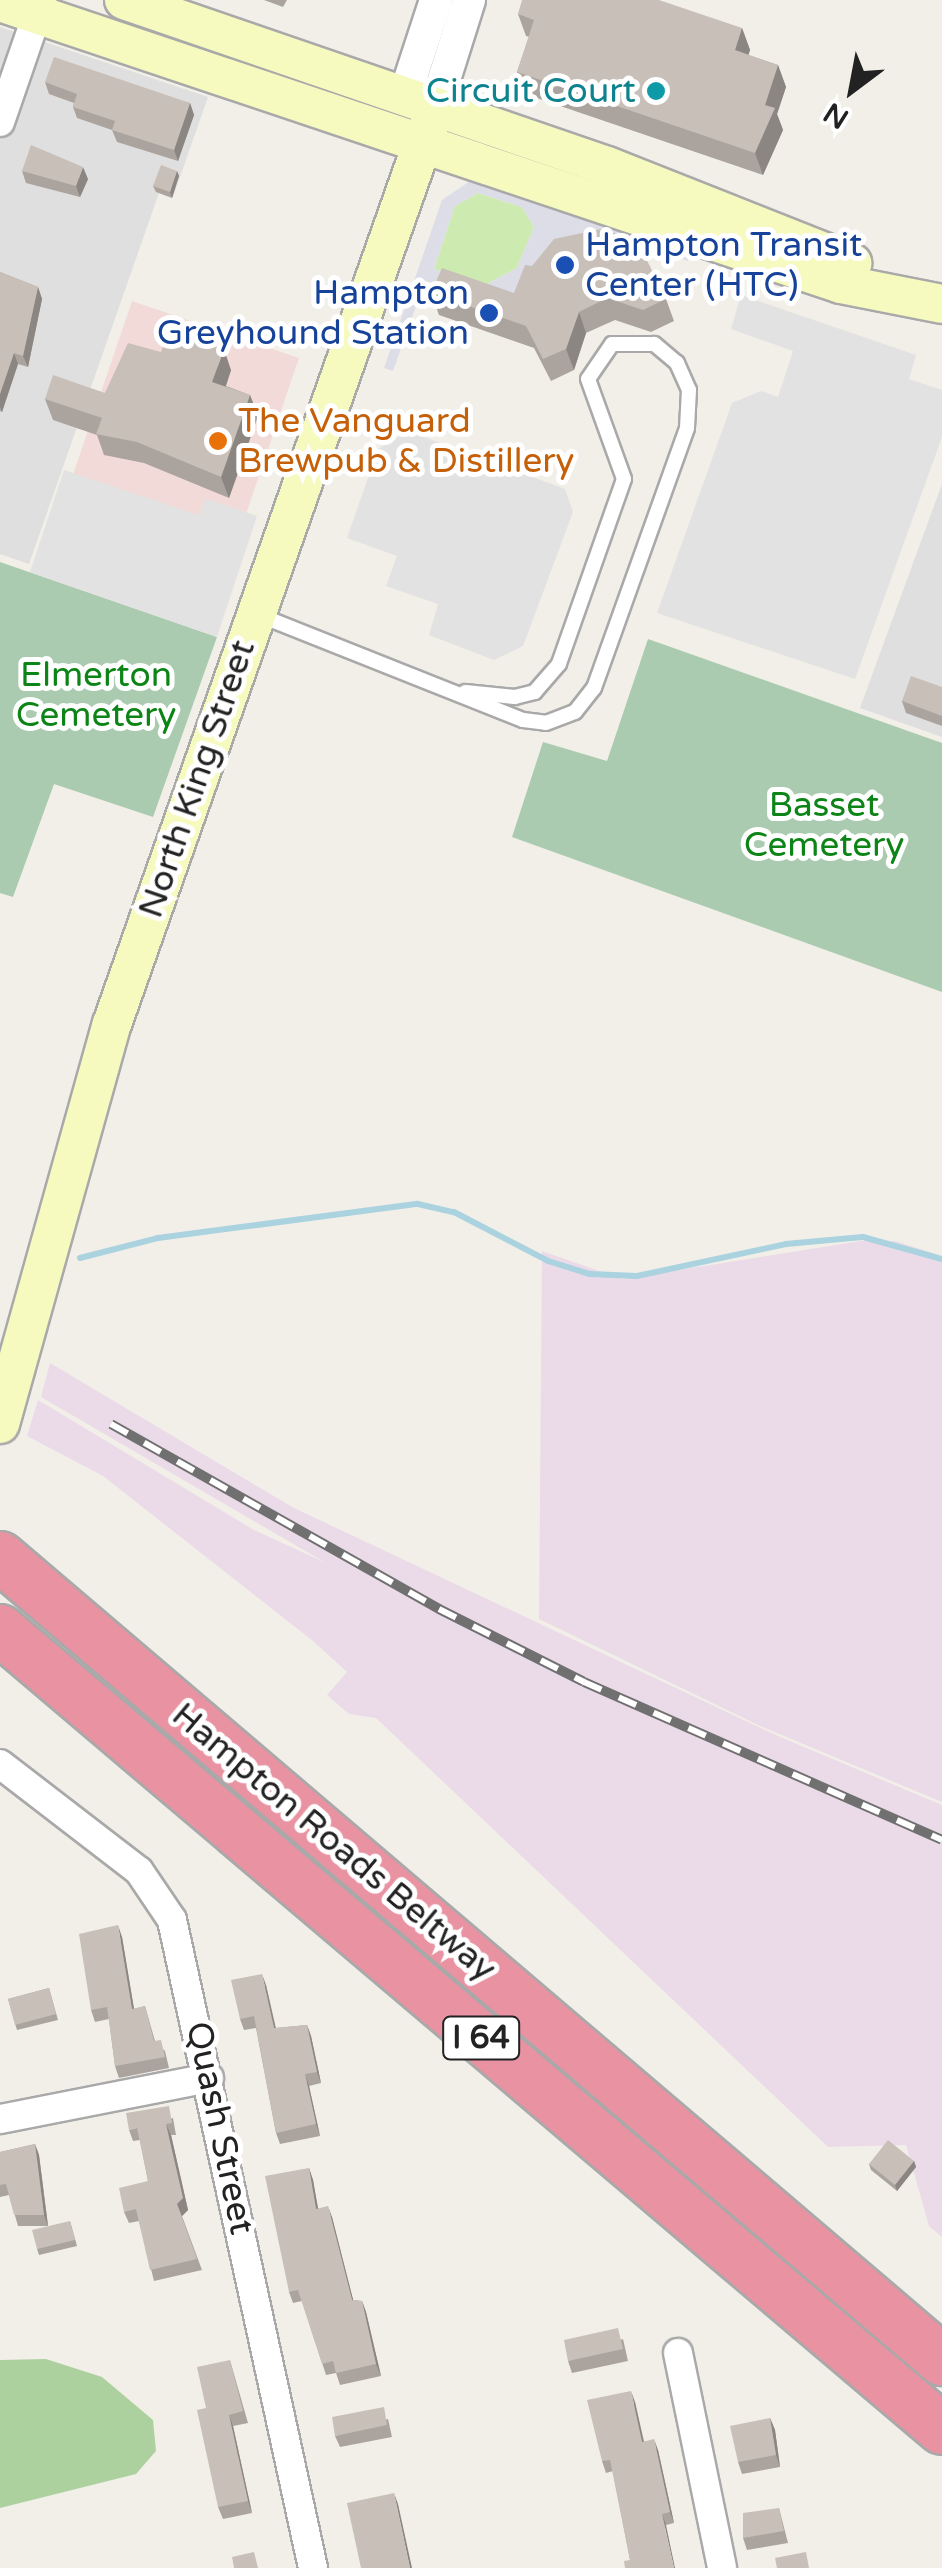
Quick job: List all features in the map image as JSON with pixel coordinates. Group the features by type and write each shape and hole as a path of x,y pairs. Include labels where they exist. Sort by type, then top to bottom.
{"highway":[{"name":"Hampton Roads Beltway","path":"0,1557 942,2360"},
{"name":"Hampton Roads Beltway","path":"10,1638 942,2429"}],"main road":[{"path":"124,0 841,284 942,302"},
{"path":"0,2 39,8 419,116"},
{"name":"North King Street","path":"0,1424 112,1024 419,116"}],"street":[{"name":"North King Street","path":"419,116 436,0"},
{"name":"North King Street","path":"419,116 469,0"},
{"path":"0,122 39,8"},
{"name":"Quash Street","path":"0,1764 158,1892 181,1948 312,2568"},
{"path":"0,2119 209,2078"},
{"path":"678,2353 722,2568"}],"lane":[{"path":"254,613 465,692 523,720 546,723 574,712 594,688 686,428 689,390 676,363 654,344 612,344 588,378 624,479 559,664 535,692 515,697 465,692"}],"shaded area":[{"path":"0,27 208,97 173,197 159,193 29,564 0,554"},
{"path":"473,179 693,249 688,261 610,235 520,313 425,281 393,371 384,368 442,200","holes":["478,193 522,207 534,227 517,268 485,285 434,269 455,206"]},
{"path":"741,295 916,355 909,379 942,390 942,437 855,679 657,613 732,403 761,391 778,397 793,351 731,329"},
{"path":"132,301 299,358 207,629 40,572"},
{"path":"408,431 565,489 573,512 523,646 494,660 429,635 438,604 386,586 397,556 347,538 378,449"},
{"path":"64,470 199,515 205,498 257,516 217,637 30,572"},
{"path":"942,484 942,737 860,708"},
{"path":"861,1241 895,1241 942,1256 942,1802 760,1726 539,1619 542,1251 622,1279"},
{"path":"50,1363 294,1508 778,1736 942,1805 942,2237 929,2226 906,2145 828,2147 376,1718 349,1714 327,1695 347,1672 313,1641 103,1476 27,1436 38,1400 254,1530 326,1563 41,1397"}],"green space":[{"path":"478,193 522,207 534,227 517,268 485,285 434,269 455,206"},
{"name":"Elmerton Cemetery","path":"0,562 217,637 153,817 54,784 13,897 0,893"},
{"name":"Basset Cemetery","path":"648,639 942,743 942,992 512,837 543,742 607,761"},
{"path":"46,2359 102,2377 153,2420 156,2451 136,2474 0,2508 0,2360"}],"building":[{"name":"Circuit Court","path":"522,0 659,0 742,28 735,50 778,65 765,105 775,108 755,153 517,72 534,20 518,14"},
{"path":"54,57 190,103 174,150 112,130 115,121 73,107 77,94 45,82"},
{"path":"31,145 83,167 76,186 22,171"},
{"path":"161,165 177,171 170,192 153,186"},
{"path":"601,229 637,240 666,299 643,310 607,298 579,312 566,349 543,359 526,326 431,293 442,268 514,293 525,265 532,266 554,239"},
{"path":"0,272 38,287 23,356 14,353 0,394"},
{"path":"168,331 224,349 212,382 250,395 221,477 137,442 96,434 102,418 45,399 53,375 105,393 128,343 161,352"},
{"path":"911,676 942,687 942,716 902,701"},
{"path":"118,1925 132,2009 145,2006 154,2041 161,2040 165,2057 115,2066 107,2007 91,2010 79,1934"},
{"path":"262,1974 274,2028 307,2025 317,2072 305,2074 316,2124 276,2133 254,2016 240,2019 231,1980"},
{"path":"49,1988 56,2014 15,2025 8,1999"},
{"path":"169,2106 172,2123 166,2124 183,2198 177,2204 197,2259 150,2270 136,2209 124,2212 119,2188 148,2181 137,2128 129,2130 126,2113"},
{"path":"888,2140 914,2161 895,2185 869,2164"},
{"path":"35,2144 44,2215 14,2215 6,2184 0,2185 0,2152"},
{"path":"309,2168 316,2209 328,2206 352,2300 362,2301 376,2364 336,2373 333,2361 322,2364 298,2290 289,2292 265,2176"},
{"path":"70,2221 75,2240 37,2249 32,2230"},
{"path":"618,2328 623,2349 568,2361 564,2340"},
{"path":"230,2360 243,2411 229,2415 248,2501 218,2507 197,2410 206,2408 197,2367"},
{"path":"631,2391 642,2442 654,2439 670,2512 662,2514 674,2568 625,2568 624,2561 630,2560 610,2460 602,2461 587,2400"},
{"path":"384,2407 387,2425 335,2436 332,2417"},
{"path":"770,2418 776,2455 738,2462 730,2426"},
{"path":"394,2493 410,2568 361,2568 347,2503"},
{"path":"779,2508 784,2531 743,2538 743,2513"},
{"path":"254,2552 258,2568 234,2568 232,2557"},
{"path":"806,2552 809,2568 777,2568 775,2558"}],"waterway":[{"path":"80,1258 158,1238 418,1204 454,1212 548,1261 590,1274 637,1276 786,1244 863,1237 942,1259"}],"railway":[{"path":"111,1424 439,1609 584,1682 942,1840"}],"place":[{"name":"Circuit Court","path":"656,91"},
{"name":"Hampton Transit Center (HTC)","path":"565,265"},
{"name":"Hampton Greyhound Station","path":"489,313"},
{"name":"The Vanguard Brewpub & Distillery","path":"218,441"}]}
